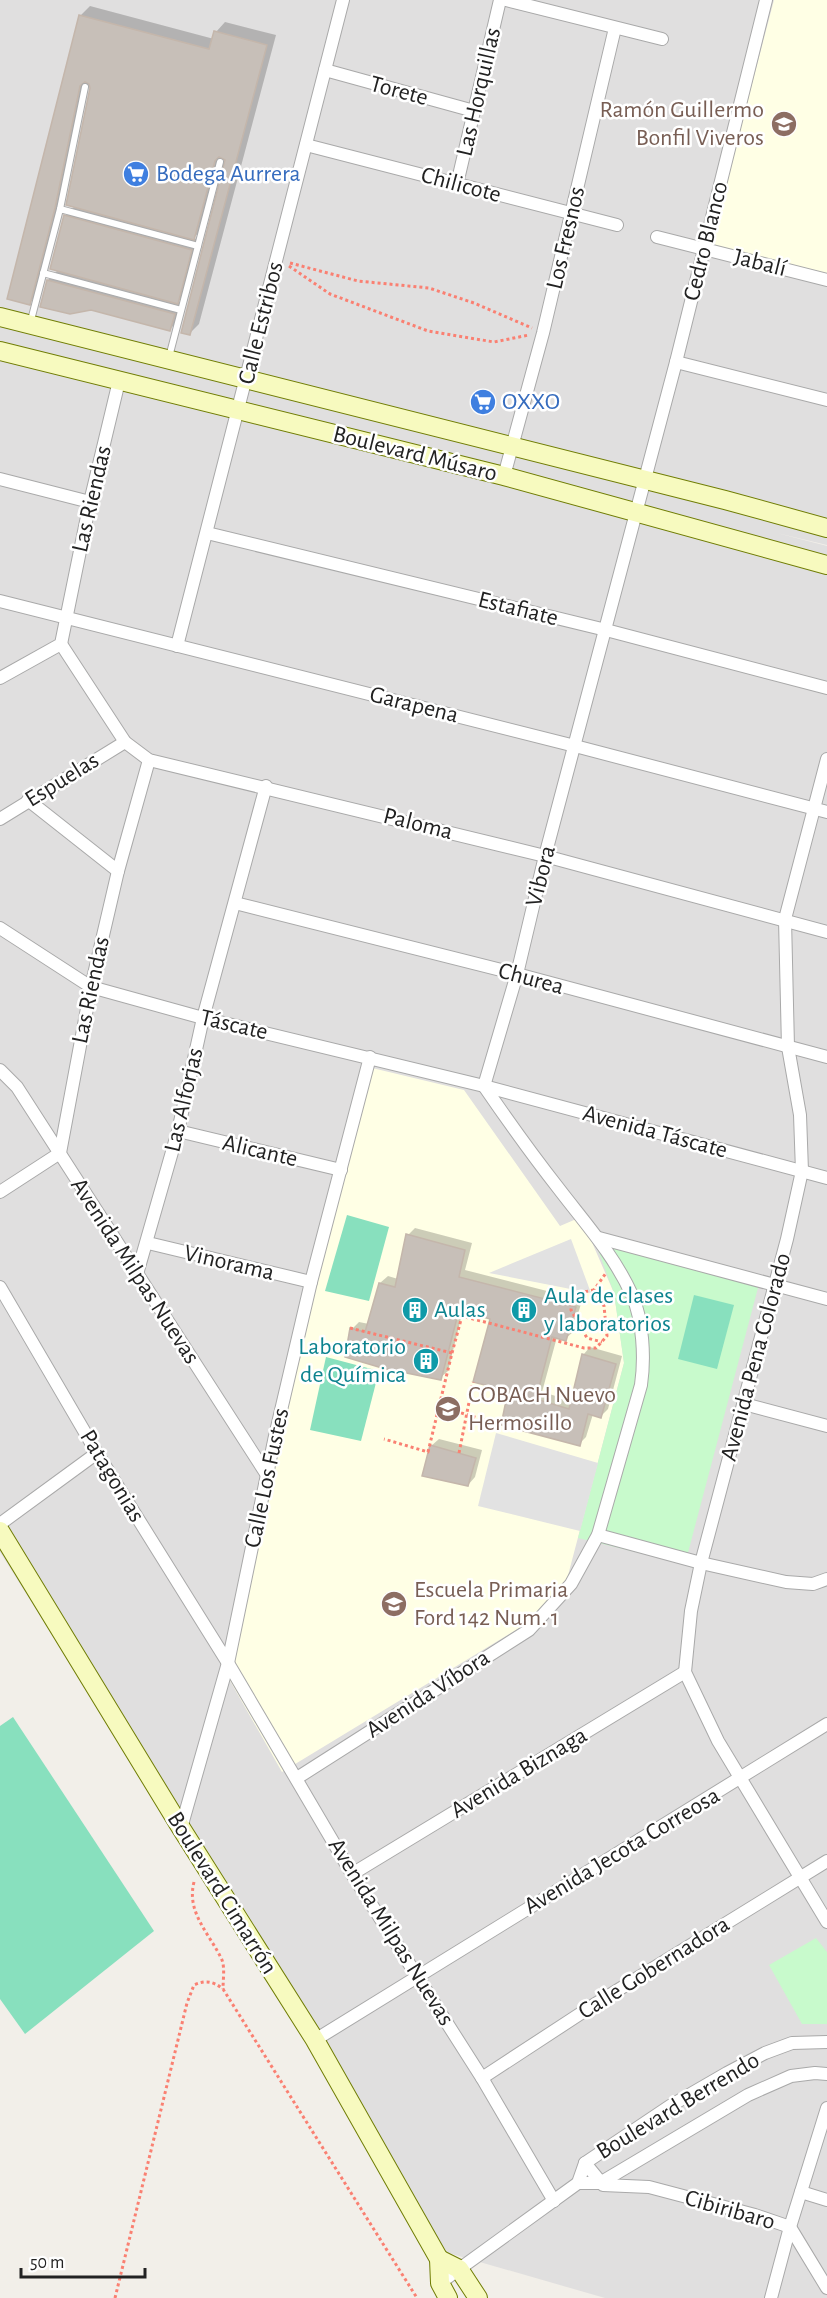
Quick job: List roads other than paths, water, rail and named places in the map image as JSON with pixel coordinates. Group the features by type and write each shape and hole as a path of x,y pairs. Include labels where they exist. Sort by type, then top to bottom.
{"street":[{"name":"Calle Estribos","path":"177,646 343,0"},
{"name":"Las Horquillas","path":"457,184 500,0"},
{"path":"506,0 662,39"},
{"name":"Cedro Blanco","path":"644,481 766,0"},
{"name":"Los Fresnos","path":"504,476 543,333 615,27"},
{"name":"Torete","path":"325,70 474,111"},
{"name":"Chilicote","path":"306,145 617,225"},
{"name":"Jabalí","path":"657,237 827,280"},
{"name":"Boulevard Músaro","path":"0,317 827,528"},
{"name":"Boulevard Músaro","path":"0,351 504,476 827,565"},
{"path":"676,362 827,400"},
{"name":"Las Riendas","path":"61,644 90,502 119,381"},
{"path":"0,479 90,502"},
{"name":"Vibora","path":"484,1086 517,974 545,856 644,481"},
{"name":"Estafiate","path":"207,533 606,630 827,688"},
{"name":"Garapena","path":"0,601 827,812"},
{"path":"0,678 61,644"},
{"name":"Paloma","path":"61,644 124,742 149,760 266,786 545,856 827,932"},
{"name":"Espuelas","path":"0,819 124,742"},
{"name":"Avenida Pena Colorado","path":"827,759 784,920 788,1047 800,1115 802,1171 775,1285 701,1563 691,1611 686,1672 717,1741 799,1878 823,1909 827,1922"},
{"name":"Las Riendas","path":"60,1153 90,987 118,871 149,760"},
{"name":"Las Alforjas","path":"137,1274 178,1131 202,1018 266,786"},
{"path":"28,800 118,871"},
{"name":"Churea","path":"235,903 517,974 827,1057"},
{"name":"Táscate","path":"0,928 90,987 202,1018 484,1086"},
{"name":"Calle Los Fustes","path":"181,1828 228,1663 267,1475 311,1282 370,1057"},
{"name":"Avenida Milpas Nuevas","path":"0,1070 17,1087 267,1475"},
{"path":"484,1086 560,1191 598,1238 827,1299"},
{"name":"Avenida Táscate","path":"484,1086 827,1178"},
{"name":"Alicante","path":"178,1131 341,1170"},
{"path":"0,1192 60,1153"},
{"name":"Avenida Víbora","path":"297,1778 529,1630 571,1584 598,1535 641,1385 643,1362 642,1337 633,1296 598,1238"},
{"name":"Vinorama","path":"147,1243 311,1282"},
{"name":"Patagonias","path":"0,1287 97,1454 228,1663"},
{"path":"744,1404 827,1426"},
{"path":"0,1524 97,1454"},
{"name":"Boulevard Cimarrón","path":"0,1530 181,1828 315,2040 439,2259 444,2290"},
{"path":"598,1535 701,1563 786,1582 813,1584 827,1579"},
{"name":"Avenida Milpas Nuevas","path":"228,1663 352,1874 483,2078 554,2201"},
{"name":"Avenida Biznaga","path":"352,1874 686,1672"},
{"name":"Avenida Jecota Correosa","path":"315,2040 827,1724"},
{"name":"Calle Gobernadora","path":"483,2078 592,2006 827,1861"},
{"name":"Boulevard Berrendo","path":"444,2290 459,2269 578,2183 585,2163 670,2106 765,2053 792,2043 827,2042"},
{"name":"Boulevard Berrendo","path":"578,2183 600,2183 748,2095 791,2076 827,2074"},
{"path":"771,2298 827,2108"},
{"path":"585,2163 600,2183"},
{"name":"Cibiribaro","path":"600,2183 649,2187 755,2215 790,2228 827,2288"},
{"path":"801,2192 827,2200"},
{"path":"439,2259 459,2269 478,2298"}],"lane":[{"path":"30,325 60,209 85,87"},
{"path":"168,360 220,162"},
{"path":"60,209 198,246"},
{"path":"43,273 181,310"}],"place":[{"name":"Ramón Guillermo Bonfil Viveros","path":"784,124"},
{"name":"Bodega Aurrera","path":"136,174"},
{"name":"OXXO","path":"483,402"},
{"name":"Aulas","path":"415,1310"},
{"name":"Aula de clases y laboratorios","path":"524,1310"},
{"name":"Laboratorio de Química","path":"426,1361"},
{"name":"COBACH Nuevo Hermosillo","path":"448,1409"},
{"name":"Escuela Primaria Ford 142 Num. 1","path":"394,1604"}]}
